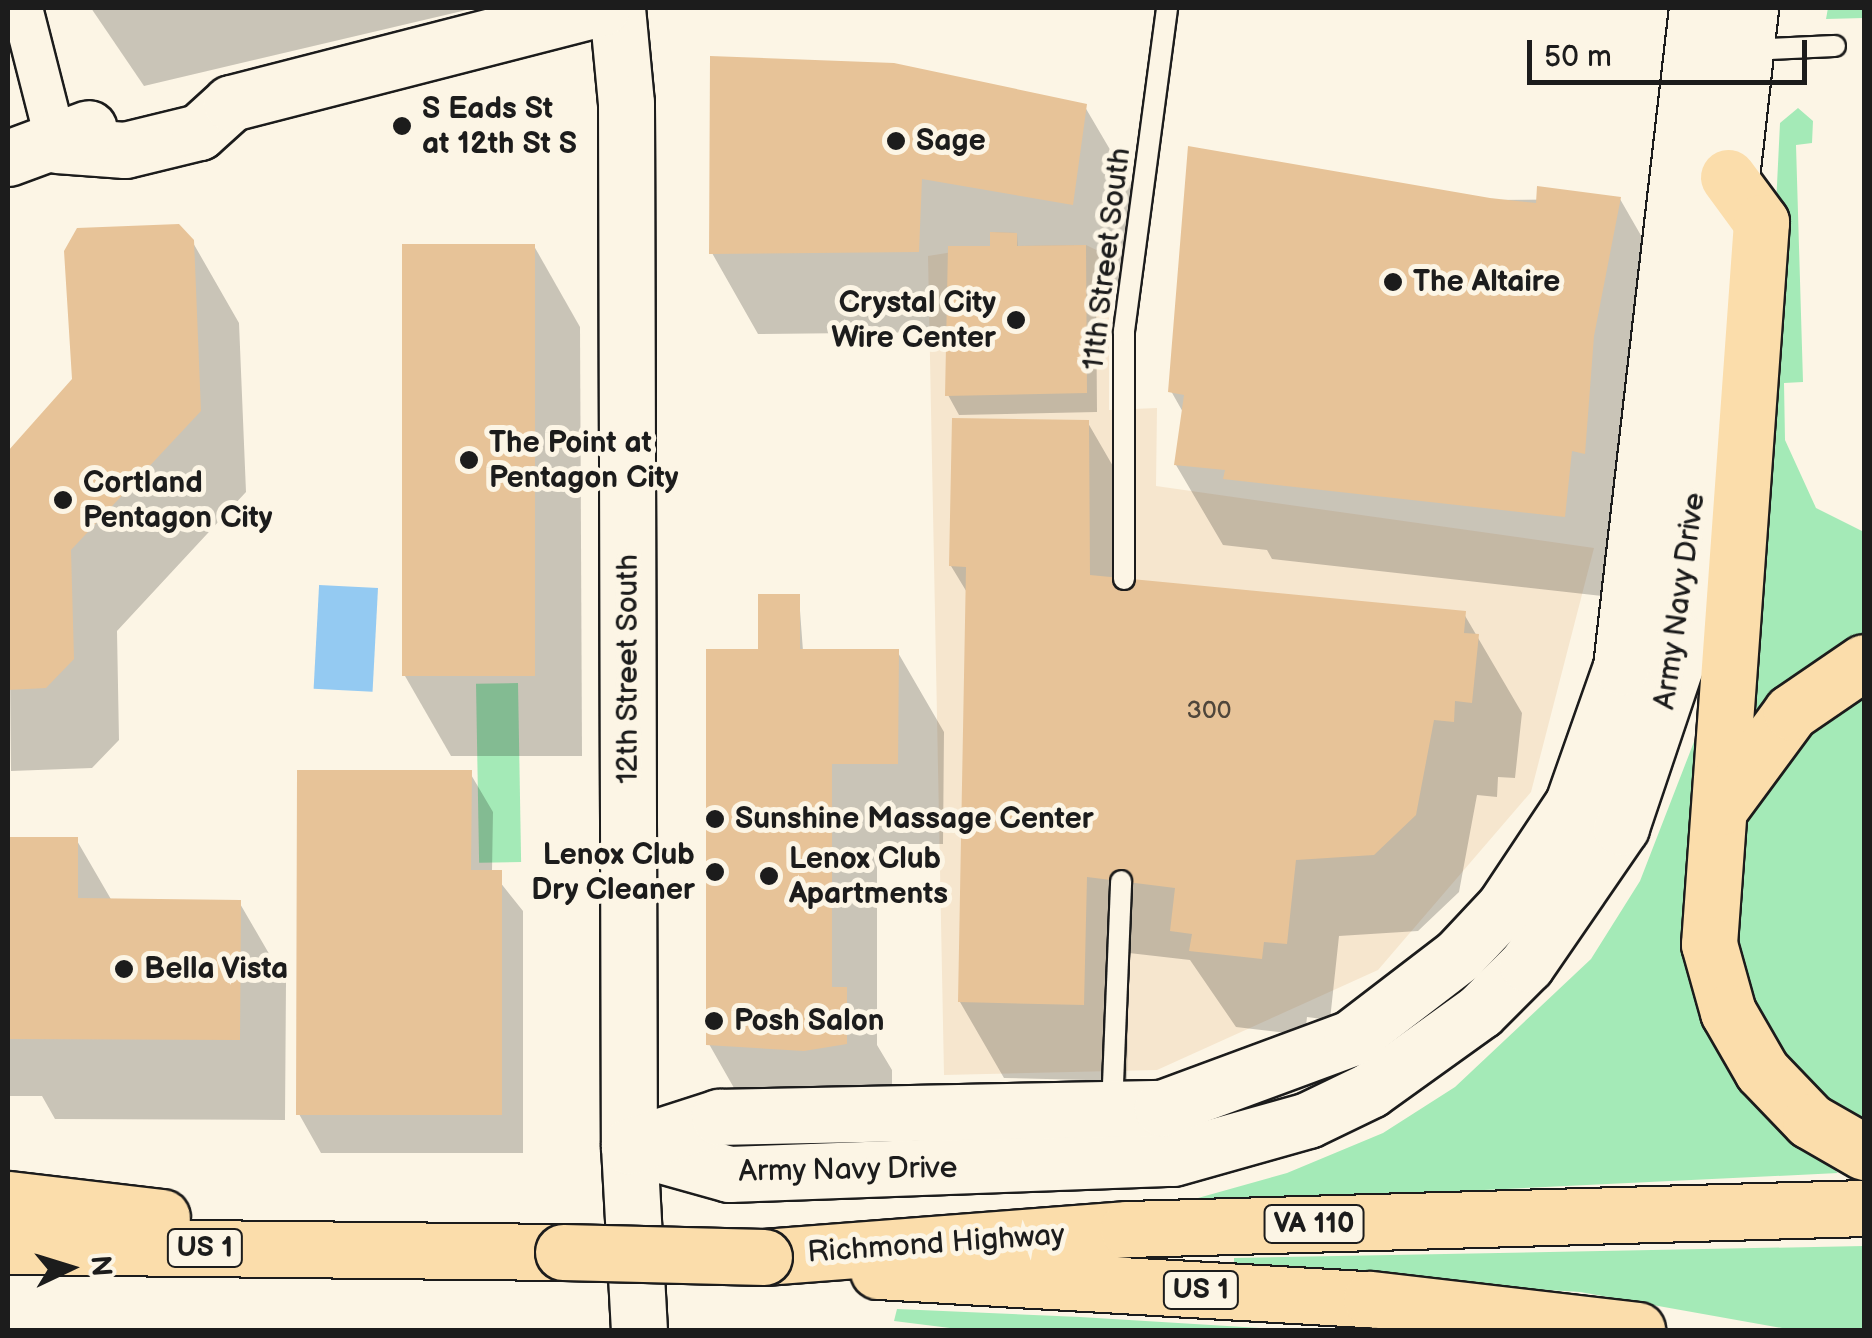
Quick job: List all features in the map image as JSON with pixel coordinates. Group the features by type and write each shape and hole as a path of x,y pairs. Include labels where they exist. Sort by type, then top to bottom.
{"highway":[{"path":"1706,175 1761,222 1706,913 1728,1012 1786,1098 1864,1152"},
{"path":"1714,823 1766,737 1864,662"},
{"path":"8,1199 403,1252"},
{"name":"Richmond Highway","path":"8,1246 764,1256 1128,1229 1864,1208"},
{"name":"US 1","path":"764,1256 966,1282 1370,1300 1638,1330"}],"street":[{"path":"22,8 32,152 126,150 199,132 231,103 602,8"},
{"name":"12th Street South","path":"617,8 626,103 630,1146 639,1330"},
{"name":"Army Navy Drive","path":"630,1146 719,1116 869,1115 1149,1126 1308,1120 1427,1054 1527,964 1620,827 1676,664 1706,175 1697,8"},
{"name":"Army Navy Drive","path":"630,1146 730,1174 870,1170 1149,1126 1289,1068 1408,1000 1504,907 1573,802 1621,667 1706,175 1747,29"},
{"path":"1573,802 1620,827"},
{"path":"869,1115 870,1170"}],"lane":[{"name":"11th Street South","path":"1124,579 1124,331 1167,8"},
{"path":"1747,29 1835,46"},
{"path":"1121,881 1149,1126"}],"shaded area":[{"path":"990,232 1017,233 1018,246 1086,245 1109,256 1109,410 1157,408 1156,486 1594,548 1531,792 1378,970 1157,1070 944,1075 928,256 990,246"}],"green space":[{"path":"1828,8 1864,8 1864,18 1826,19"},
{"path":"1798,108 1813,121 1812,143 1796,145 1803,382 1784,383 1785,440 1816,508 1864,532 1864,640 1751,719 1780,123"},
{"path":"518,683 521,862 479,863 476,684"},
{"path":"1864,694 1864,1123 1807,1085 1758,1028 1733,968 1743,818 1783,757"},
{"path":"1704,716 1691,824 1780,1123 1838,1173 1173,1205 1287,1173 1383,1133 1455,1087 1591,959 1640,881"},
{"path":"1864,1246 1864,1330 1793,1330 1580,1292 1234,1270 1234,1258"},
{"path":"897,1309 1294,1330 966,1330 894,1321"}],"water":[{"path":"319,585 378,588 373,692 314,689"}],"building":[{"name":"Sage","path":"710,56 894,63 1087,104 1073,205 922,179 919,252 709,254"},
{"name":"The Altaire","path":"1188,146 1490,198 1536,203 1537,186 1621,197 1594,336 1585,454 1572,451 1565,517 1223,479 1225,470 1174,465 1184,395 1168,392"},
{"name":"Cortland Pentagon City","path":"179,224 194,240 201,411 71,550 74,659 46,688 8,690 8,451 72,379 64,251 77,228"},
{"name":"Crystal City Wire Center","path":"990,232 1017,233 1017,246 1086,245 1087,393 945,396 948,246 990,246"},
{"name":"The Point at Pentagon City","path":"402,244 535,244 535,676 402,676"},
{"path":"952,418 1089,420 1090,575 1466,611 1464,633 1479,634 1472,703 1455,701 1454,722 1434,720 1416,815 1374,855 1296,860 1287,944 1264,942 1262,959 1189,951 1192,934 1170,931 1175,888 1087,877 1084,1005 958,1002 966,567 949,566"},
{"name":"Lenox Club Apartments","path":"758,594 800,594 800,649 899,649 898,764 832,764 832,987 847,987 847,1044 804,1051 706,1045 706,649 758,649"},
{"path":"297,770 472,770 471,870 502,870 502,1115 296,1115"},
{"name":"Bella Vista","path":"8,837 78,837 78,898 241,900 240,1040 8,1039"}],"place":[{"name":"S Eads St at 12th St S","path":"402,126"},
{"name":"Sage","path":"896,141"},
{"name":"The Altaire","path":"1393,282"},
{"name":"Crystal City Wire Center","path":"1016,320"},
{"name":"The Point at Pentagon City","path":"469,460"},
{"name":"Cortland Pentagon City","path":"63,500"},
{"name":"Sunshine Massage Center","path":"715,819"},
{"name":"Lenox Club Dry Cleaner","path":"715,872"},
{"name":"Lenox Club Apartments","path":"769,876"},
{"name":"Bella Vista","path":"124,969"},
{"name":"Posh Salon","path":"714,1021"}]}
